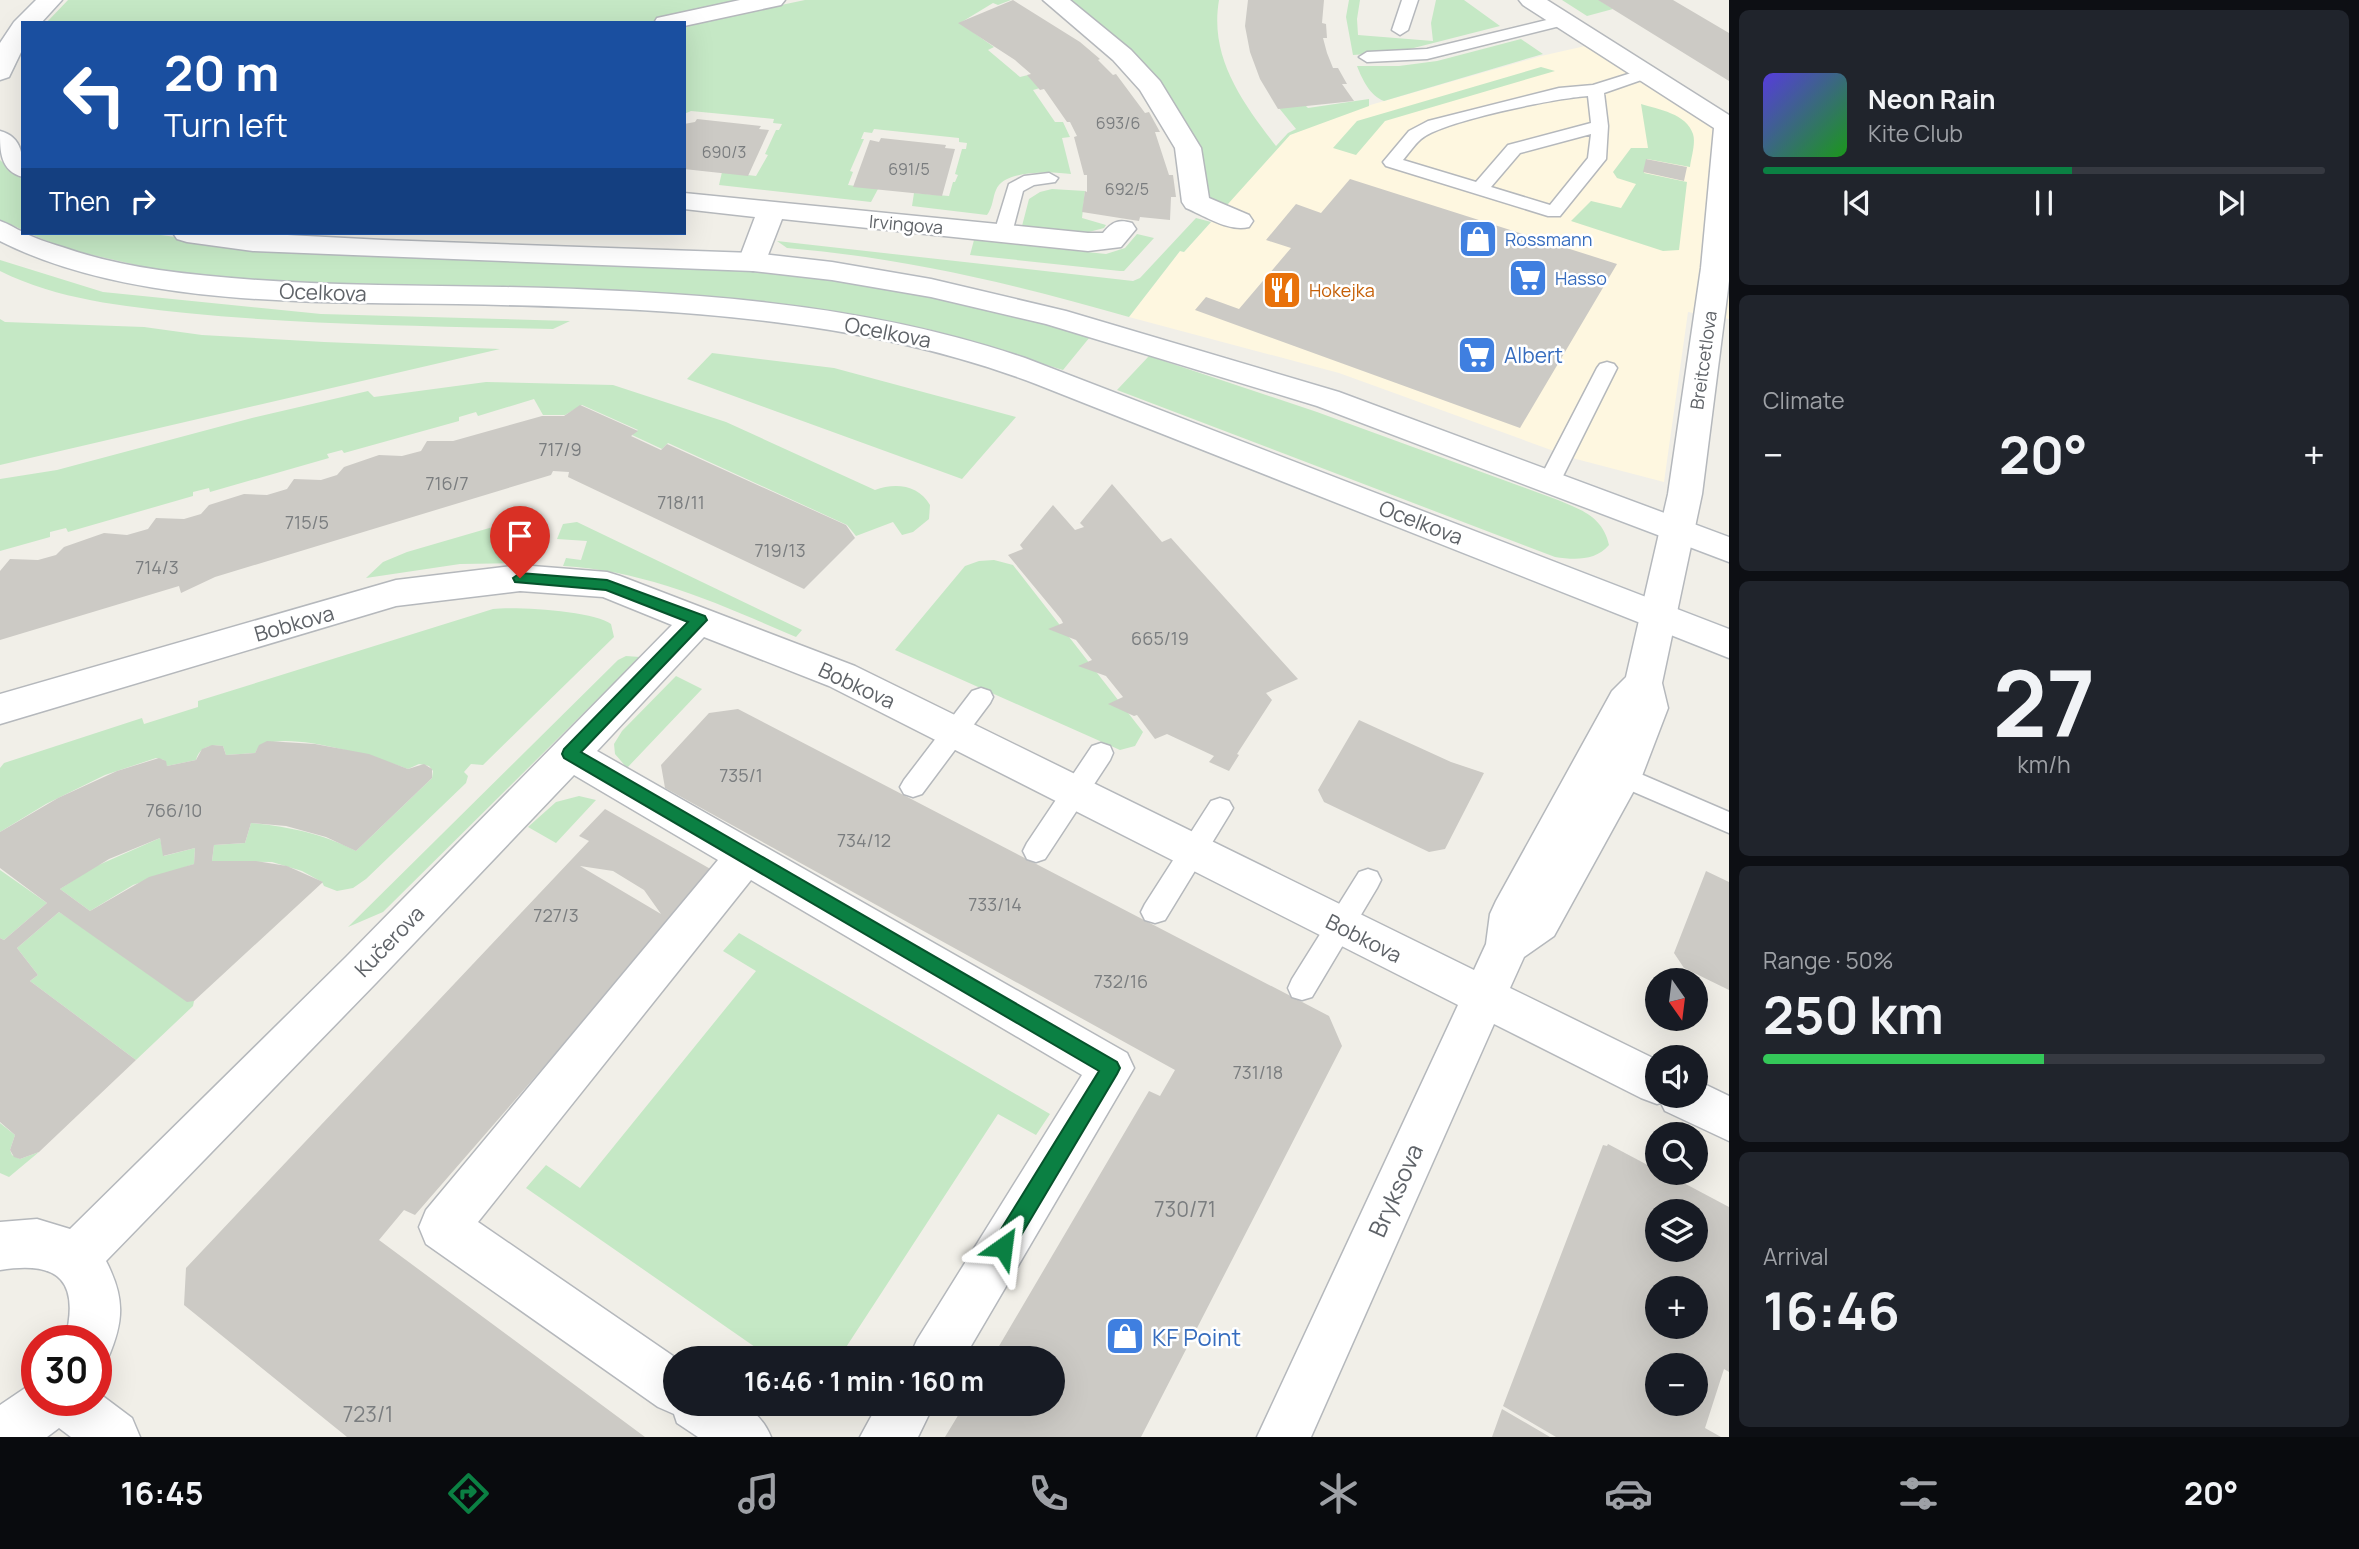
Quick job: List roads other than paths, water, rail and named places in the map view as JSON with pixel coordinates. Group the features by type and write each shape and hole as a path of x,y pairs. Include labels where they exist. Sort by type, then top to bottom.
{"street":[{"path":"29,21 50,0"},
{"path":"675,21 773,0"},
{"path":"1055,0 1122,55 1151,86 1188,148 1196,202 1239,221"},
{"name":"Breitcetlova","path":"1531,0 1727,125 1716,268 1717,346 1659,615"},
{"path":"0,72 21,30"},
{"path":"0,139 21,166"},
{"name":"Irvingova","path":"686,201 1088,242 1111,240 1122,229"},
{"path":"753,262 771,211"},
{"name":"Ocelkova","path":"0,230 49,253 91,266 187,282 278,290 547,297 691,305 792,315 915,335 1045,375 1115,407 1534,564 1729,644"},
{"path":"202,235 253,242 383,249 753,262 832,271 931,288 1055,317 1328,399 1729,550"},
{"name":"Bobkova","path":"0,709 396,593 520,578 607,585 842,676 1645,1077"},
{"name":"Bryksova","path":"1508,944 1539,923 1622,776 1649,708 1643,682 1659,615"},
{"name":"Kučerova","path":"75,1258 361,970 699,620"},
{"name":"Bryksova","path":"1284,1437 1508,944 1511,914 1625,701 1643,682"},
{"path":"570,754 1111,1068 942,1346"},
{"path":"663,1380 443,1227 746,856"},
{"path":"1706,1108 1729,1119"},
{"path":"0,1246 24,1242 52,1246 75,1258 90,1278 97,1304 93,1325"},
{"path":"0,1432 32,1416"},
{"path":"86,1416 113,1437"},
{"path":"713,1416 744,1437"},
{"path":"887,1437 900,1416"}],"lane":[{"path":"1400,30 1410,0"},
{"path":"1367,57 1427,54 1563,21"},
{"path":"1595,90 1600,126 1597,159 1554,212 1392,162 1415,135 1434,125 1559,93 1595,90 1644,74"},
{"path":"1480,190 1514,149 1600,126"},
{"path":"1003,233 1015,188 1030,180 1049,178"},
{"path":"1549,482 1607,368"},
{"path":"913,787 981,697"},
{"path":"1036,851 1101,753"},
{"path":"1622,776 1729,822"},
{"path":"1154,912 1220,808"},
{"path":"1302,988 1368,880"}],"place":[{"name":"Rossmann","path":"1478,239"},
{"name":"Hasso","path":"1528,278"},
{"name":"Hokejka","path":"1282,290"},
{"name":"Albert","path":"1477,355"},
{"name":"KF Point","path":"1125,1336"}]}
